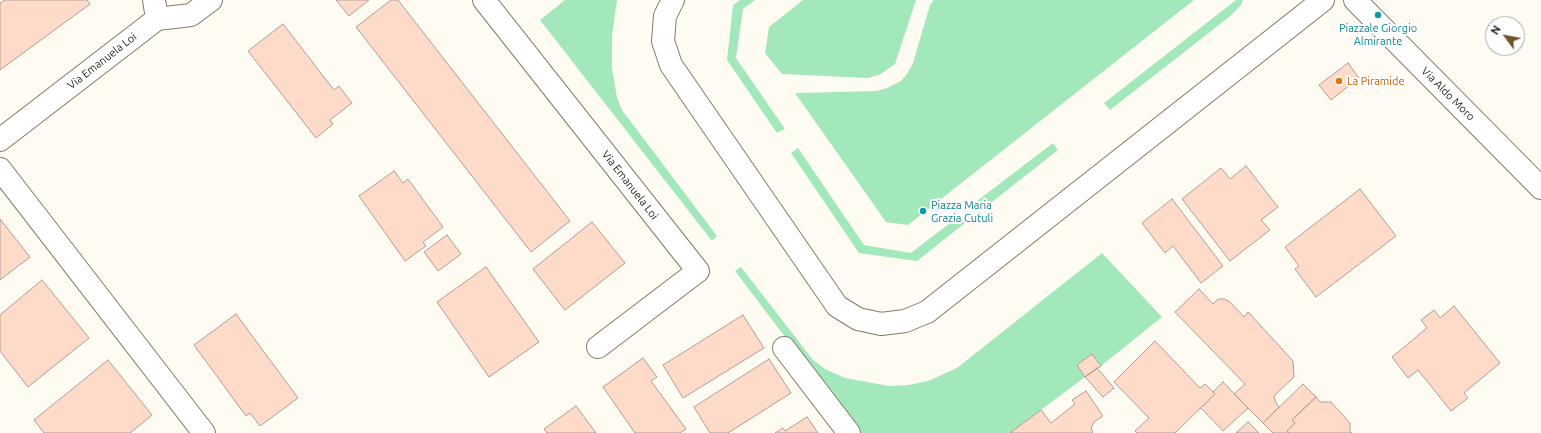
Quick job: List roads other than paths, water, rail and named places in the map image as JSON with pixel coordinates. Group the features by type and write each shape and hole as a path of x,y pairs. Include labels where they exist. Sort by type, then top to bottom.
{"street":[{"name":"Via Emanuela Loi","path":"0,140 155,10 191,15 212,0"},
{"name":"Via Emanuela Loi","path":"484,0 698,271 598,347"},
{"path":"673,0 665,16 663,41 671,65 837,306 858,319 881,324 905,321 927,312 1323,0"},
{"name":"Via Aldo Moro","path":"1355,0 1541,188"},
{"path":"0,169 204,433"},
{"path":"784,348 849,433"}],"place":[{"name":"Piazzale Giorgio Almirante","path":"1378,15"},
{"name":"La Piramide","path":"1339,81"},
{"name":"Piazza Maria Grazia Cutuli","path":"923,211"}]}
